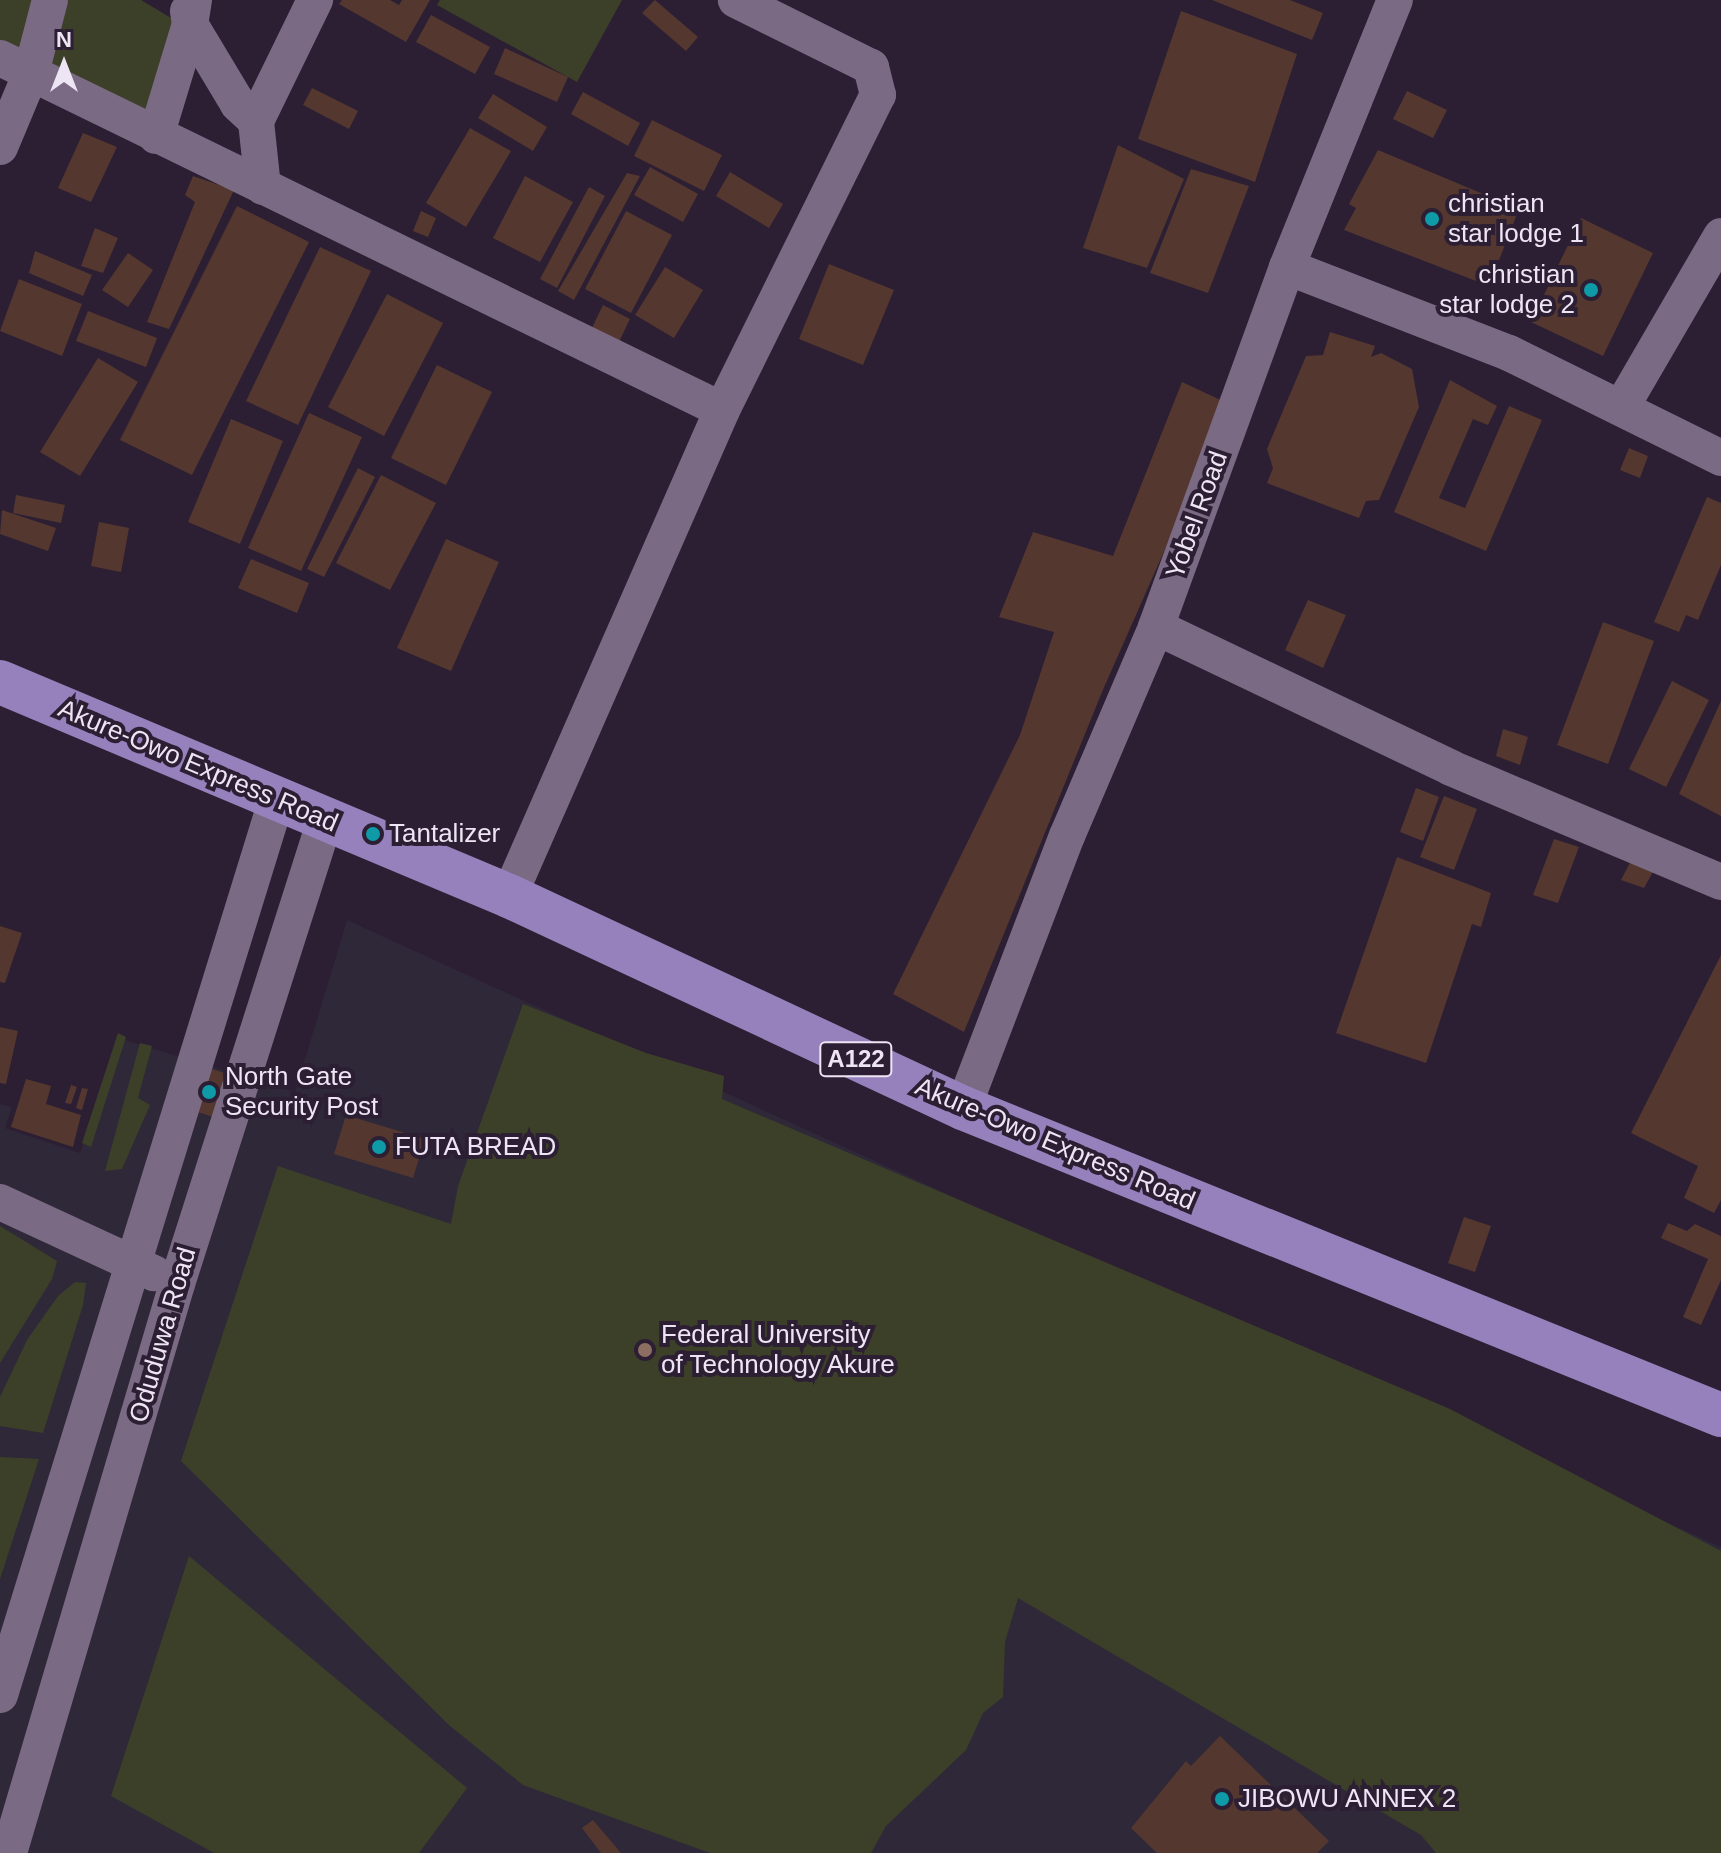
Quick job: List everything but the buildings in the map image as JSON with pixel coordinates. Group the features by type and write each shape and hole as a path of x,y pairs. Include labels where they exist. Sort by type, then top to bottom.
{"highway":[{"name":"Akure-Owo Express Road","path":"0,682 276,801 509,896 963,1108 1721,1415"}],"street":[{"path":"0,147 15,66 50,0"},
{"path":"263,187 256,121 315,0"},
{"path":"509,896 722,410 878,95 871,67 736,0"},
{"name":"Yobel Road","path":"963,1108 1067,836 1156,627 1287,267 1395,0"},
{"path":"156,136 190,8"},
{"path":"190,8 238,104 256,121"},
{"path":"15,66 722,410"},
{"path":"1621,408 1721,236"},
{"path":"1287,267 1482,342 1721,458"},
{"path":"1156,627 1451,768 1721,882"},
{"path":"0,1695 231,956 276,801"},
{"name":"Oduduwa Road","path":"9,1853 177,1284 325,820"},
{"path":"231,956 275,971"},
{"path":"0,1202 177,1284"}],"shaded area":[{"name":"Federal University of Technology Akure","path":"347,920 1721,1547 1721,1853 0,1853 0,1104 12,1107 5,1128 80,1153 118,1038 295,1092"}],"green space":[{"path":"0,0 43,0 29,63 0,48"},
{"path":"67,0 141,0 181,24 153,127 43,73"},
{"path":"440,0 622,0 577,82 437,5"},
{"name":"Federal University of Technology Akure","path":"523,1004 646,1053 724,1076 722,1099 1450,1409 1721,1551 1721,1853 1436,1853 1421,1835 1018,1598 1005,1642 1003,1697 983,1713 966,1750 886,1826 871,1853 710,1853 523,1785 449,1725 181,1461 278,1166 451,1224 458,1186"},
{"path":"118,1033 126,1037 91,1147 82,1143"},
{"path":"140,1043 152,1046 138,1098 150,1105 122,1169 105,1171"},
{"path":"0,1226 57,1261 52,1279 0,1363"},
{"path":"75,1282 86,1283 83,1305 43,1433 0,1426 0,1397 27,1340 58,1296"},
{"path":"0,1457 39,1459 0,1579"},
{"path":"189,1556 467,1788 419,1853 214,1853 111,1796"}],"place":[{"name":"christian star lodge 1","path":"1432,219"},
{"name":"christian star lodge 2","path":"1591,290"},
{"name":"Tantalizer","path":"373,834"},
{"name":"North Gate Security Post","path":"209,1092"},
{"name":"FUTA BREAD","path":"379,1147"},
{"name":"Federal University of Technology Akure","path":"645,1350"},
{"name":"JIBOWU ANNEX 2","path":"1222,1799"}]}
